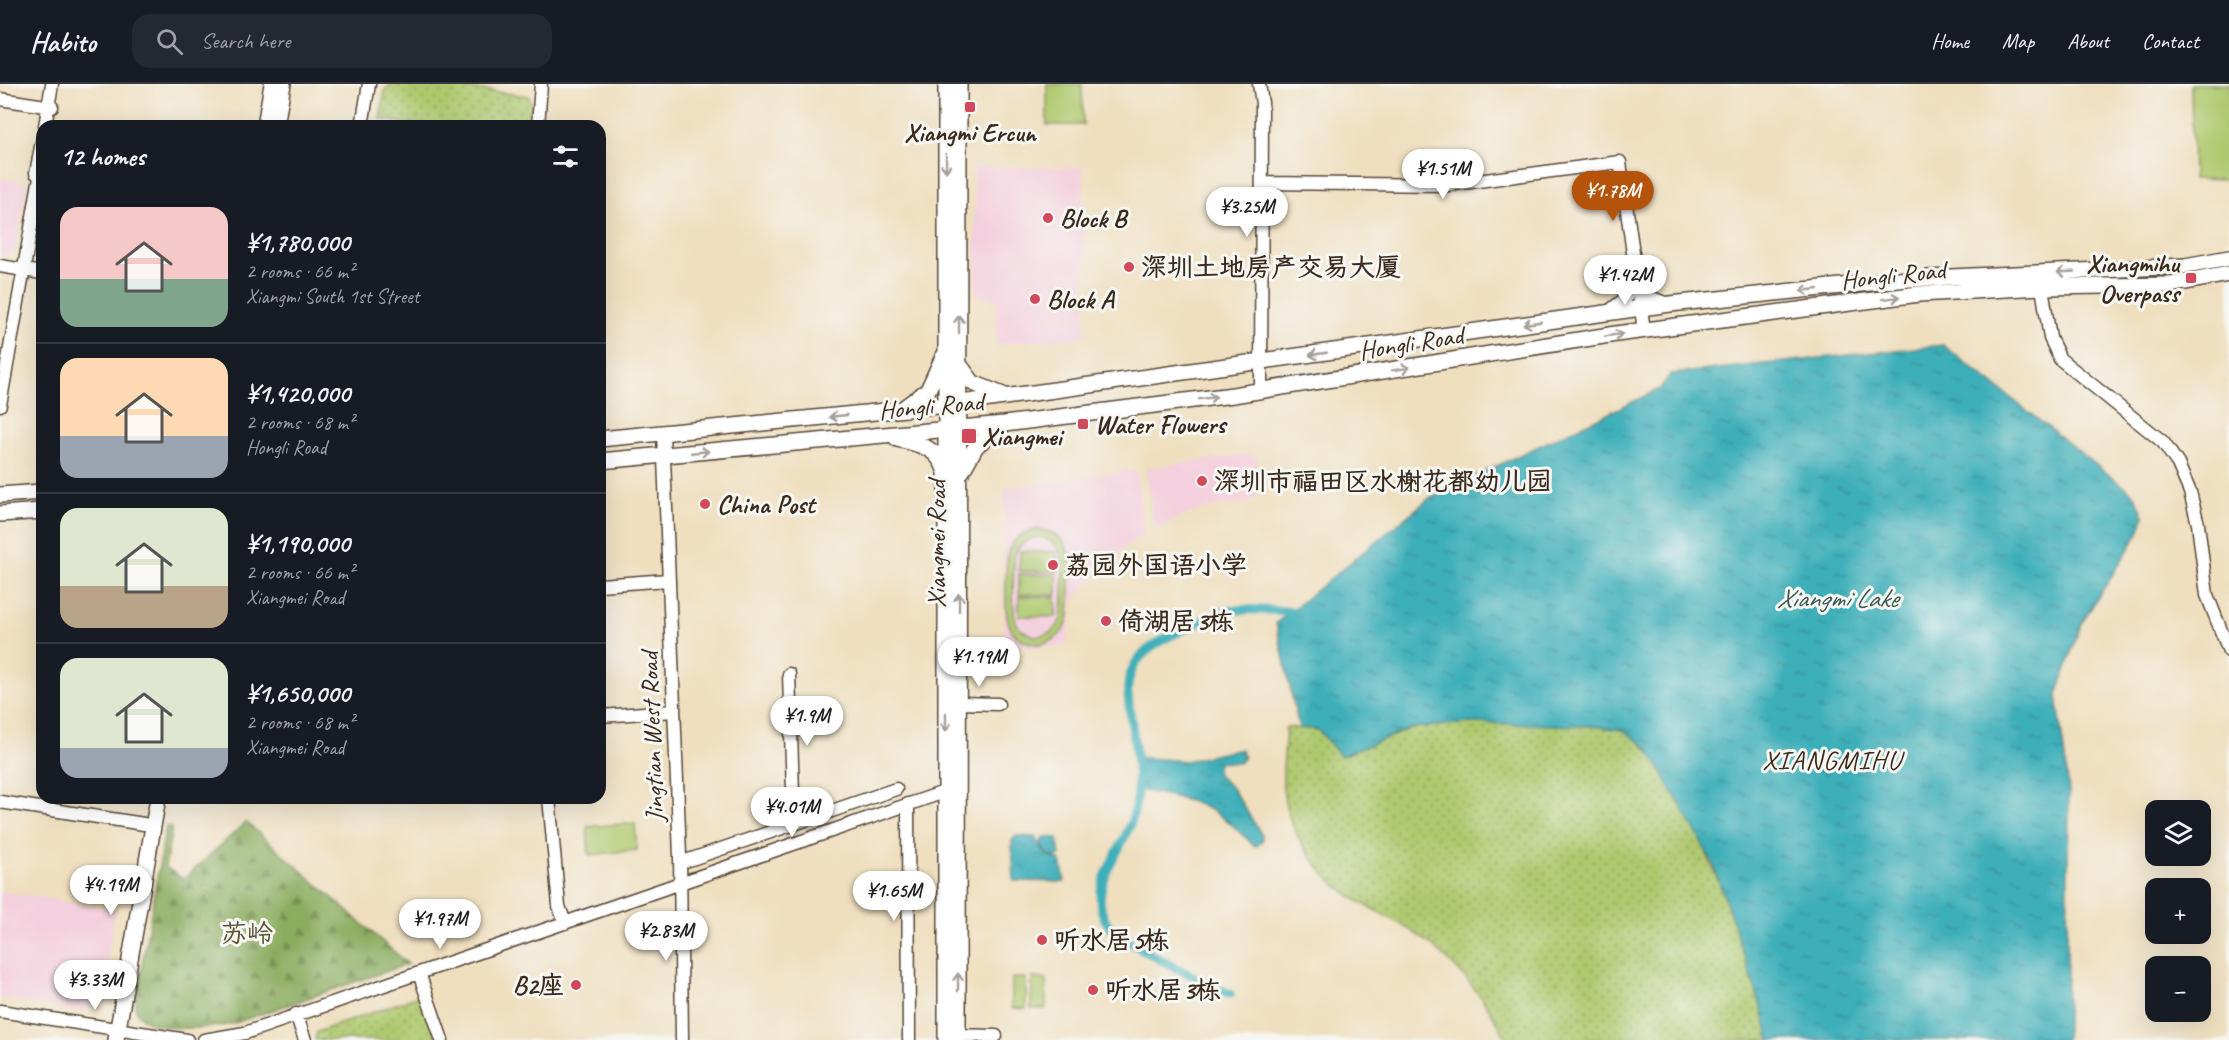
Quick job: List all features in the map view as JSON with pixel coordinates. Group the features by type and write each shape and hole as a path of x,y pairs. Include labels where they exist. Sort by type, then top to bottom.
{"main road":[{"path":"266,120 272,84"},
{"path":"277,120 283,84"},
{"name":"Xiangmei Road","path":"946,84 947,336 953,405 952,1038"},
{"name":"Xiangmei Road","path":"953,405 959,362 959,84"},
{"name":"Hongli Road","path":"606,439 953,405 1670,304 1908,279 2186,266 2229,258"},
{"name":"Hongli Road","path":"606,461 1004,424 1261,391 1644,330 1919,294 2042,287 2170,285 2229,274"},
{"path":"896,411 911,404 928,390 940,368 947,336"},
{"path":"959,362 964,373 973,383 988,392 1012,396"},
{"path":"880,435 929,448 953,479 965,464 972,450 986,436 1004,424"},
{"name":"Xiangmei Road","path":"952,789 959,703 953,479"},
{"path":"0,495 36,492"},
{"path":"0,514 36,511"},
{"path":"112,1035 147,804"},
{"path":"112,1035 157,804"}],"street":[{"path":"48,120 54,84"},
{"path":"363,120 369,84"},
{"path":"538,120 541,84"},
{"path":"1259,84 1262,103 1261,391"},
{"path":"0,99 50,107"},
{"path":"1262,183 1448,185 1620,162 1644,330"},
{"path":"0,405 36,180"},
{"path":"0,378 36,196"},
{"path":"0,266 36,272"},
{"path":"1636,277 1652,298 1670,304"},
{"path":"1607,313 1626,298 1636,277"},
{"path":"2042,287 2053,350 2060,359 2163,442 2178,464 2190,492 2198,524 2206,595 2229,651"},
{"name":"Jingtian West Road","path":"663,433 680,863 682,1040"},
{"path":"606,585 668,580"},
{"path":"789,674 794,822"},
{"path":"959,703 998,704"},
{"path":"606,716 674,711"},
{"path":"680,863 794,822 896,789"},
{"path":"204,1040 244,1033 952,789"},
{"path":"0,802 144,825"},
{"path":"550,804 559,906 565,923"},
{"path":"908,804 909,1040"},
{"path":"419,973 442,1040"},
{"path":"0,1011 112,1035 186,1040"},
{"path":"296,1014 305,1040"},
{"path":"952,1038 996,1036"}],"shaded area":[{"path":"974,168 1083,168 1085,337 996,344 997,299 976,296"},
{"path":"0,179 28,183 16,248 7,256 0,255"},
{"name":"深圳市福田区水榭花都幼儿园","path":"1251,454 1257,457 1257,493 1254,501 1199,510 1154,528 1146,468"},
{"name":"荔园外国语小学","path":"1136,470 1144,533 1109,559 1073,601 1067,643 1057,647 1004,646 1004,488"},
{"path":"0,891 115,910 100,999 83,1012 0,998"}],"green space":[{"path":"392,84 432,84 528,96 533,105 532,120 380,119 385,90"},
{"path":"1047,84 1082,84 1083,125 1047,125"},
{"path":"2191,84 2229,84 2229,180 2193,179"},
{"path":"67,116 89,120 67,120"},
{"path":"1035,530 1048,532 1064,542 1068,551 1070,571 1068,620 1060,635 1041,644 1019,638 1012,631 1008,623 1006,603 1008,553 1016,539","holes":["1042,537 1057,547 1060,552 1063,599 1059,623 1052,632 1035,636 1024,631 1016,622 1013,597 1014,564 1015,555 1022,544"]},
{"path":"1020,551 1057,552 1057,572 1019,571"},
{"path":"1019,574 1057,575 1057,595 1019,594"},
{"path":"1019,596 1056,597 1056,617 1019,616"},
{"path":"1469,723 1594,725 1624,731 1647,750 1671,782 1714,871 1749,968 1770,1040 1507,1040 1483,1000 1442,954 1412,931 1355,899 1329,878 1317,865 1298,836 1285,804 1283,764 1286,727 1318,730 1341,756 1412,728"},
{"name":"苏岭","path":"246,822 408,964 232,1024 177,1028 149,1022 140,1016 135,1006 166,826 172,827 165,867 184,879"},
{"path":"635,823 637,850 589,855 587,827"},
{"path":"1012,978 1026,978 1026,1009 1012,1008"},
{"path":"1032,978 1046,979 1046,1009 1031,1009"},
{"path":"416,997 423,998 437,1040 315,1040 317,1032"}],"water":[{"name":"Xiangmi Lake","path":"1943,345 2136,496 2144,516 2139,533 2081,624 2057,695 2069,791 2066,1040 1770,1040 1763,1012 1713,863 1648,748 1623,730 1591,726 1469,723 1412,728 1341,756 1318,730 1299,728 1276,623 1431,497 1660,389 1671,374"},
{"path":"1241,749 1244,757 1239,763 1218,762 1216,773 1232,788 1262,835 1263,840 1257,846 1212,811 1185,800 1134,789 1134,757 1186,761"},
{"path":"1016,836 1035,837 1045,854 1061,861 1065,882 1014,881 1012,841"},
{"path":"1044,837 1058,838 1060,856 1050,855 1045,851 1041,842"}],"waterway":[{"path":"1230,994 1163,961 1127,940 1106,921 1101,908 1103,881 1128,829 1136,801 1137,771 1128,695 1129,681 1138,659 1156,644 1215,615 1238,610 1291,611"}],"place":[{"name":"Xiangmi Ercun","path":"970,107"},
{"name":"Block B","path":"1048,218"},
{"name":"深圳土地房产交易大厦","path":"1129,267"},
{"name":"Xiangmihu Overpass","path":"2191,278"},
{"name":"Block A","path":"1035,299"},
{"name":"Water Flowers","path":"1083,424"},
{"name":"Xiangmei","path":"969,436"},
{"name":"深圳市福田区水榭花都幼儿园","path":"1202,481"},
{"name":"China Post","path":"705,504"},
{"name":"荔园外国语小学","path":"1053,565"},
{"name":"倚湖居3栋","path":"1106,621"},
{"name":"听水居5栋","path":"1042,940"},
{"name":"B2座","path":"576,985"},
{"name":"听水居3栋","path":"1093,990"}],"district":[{"name":"XIANGMIHU","path":"1832,760"}]}
